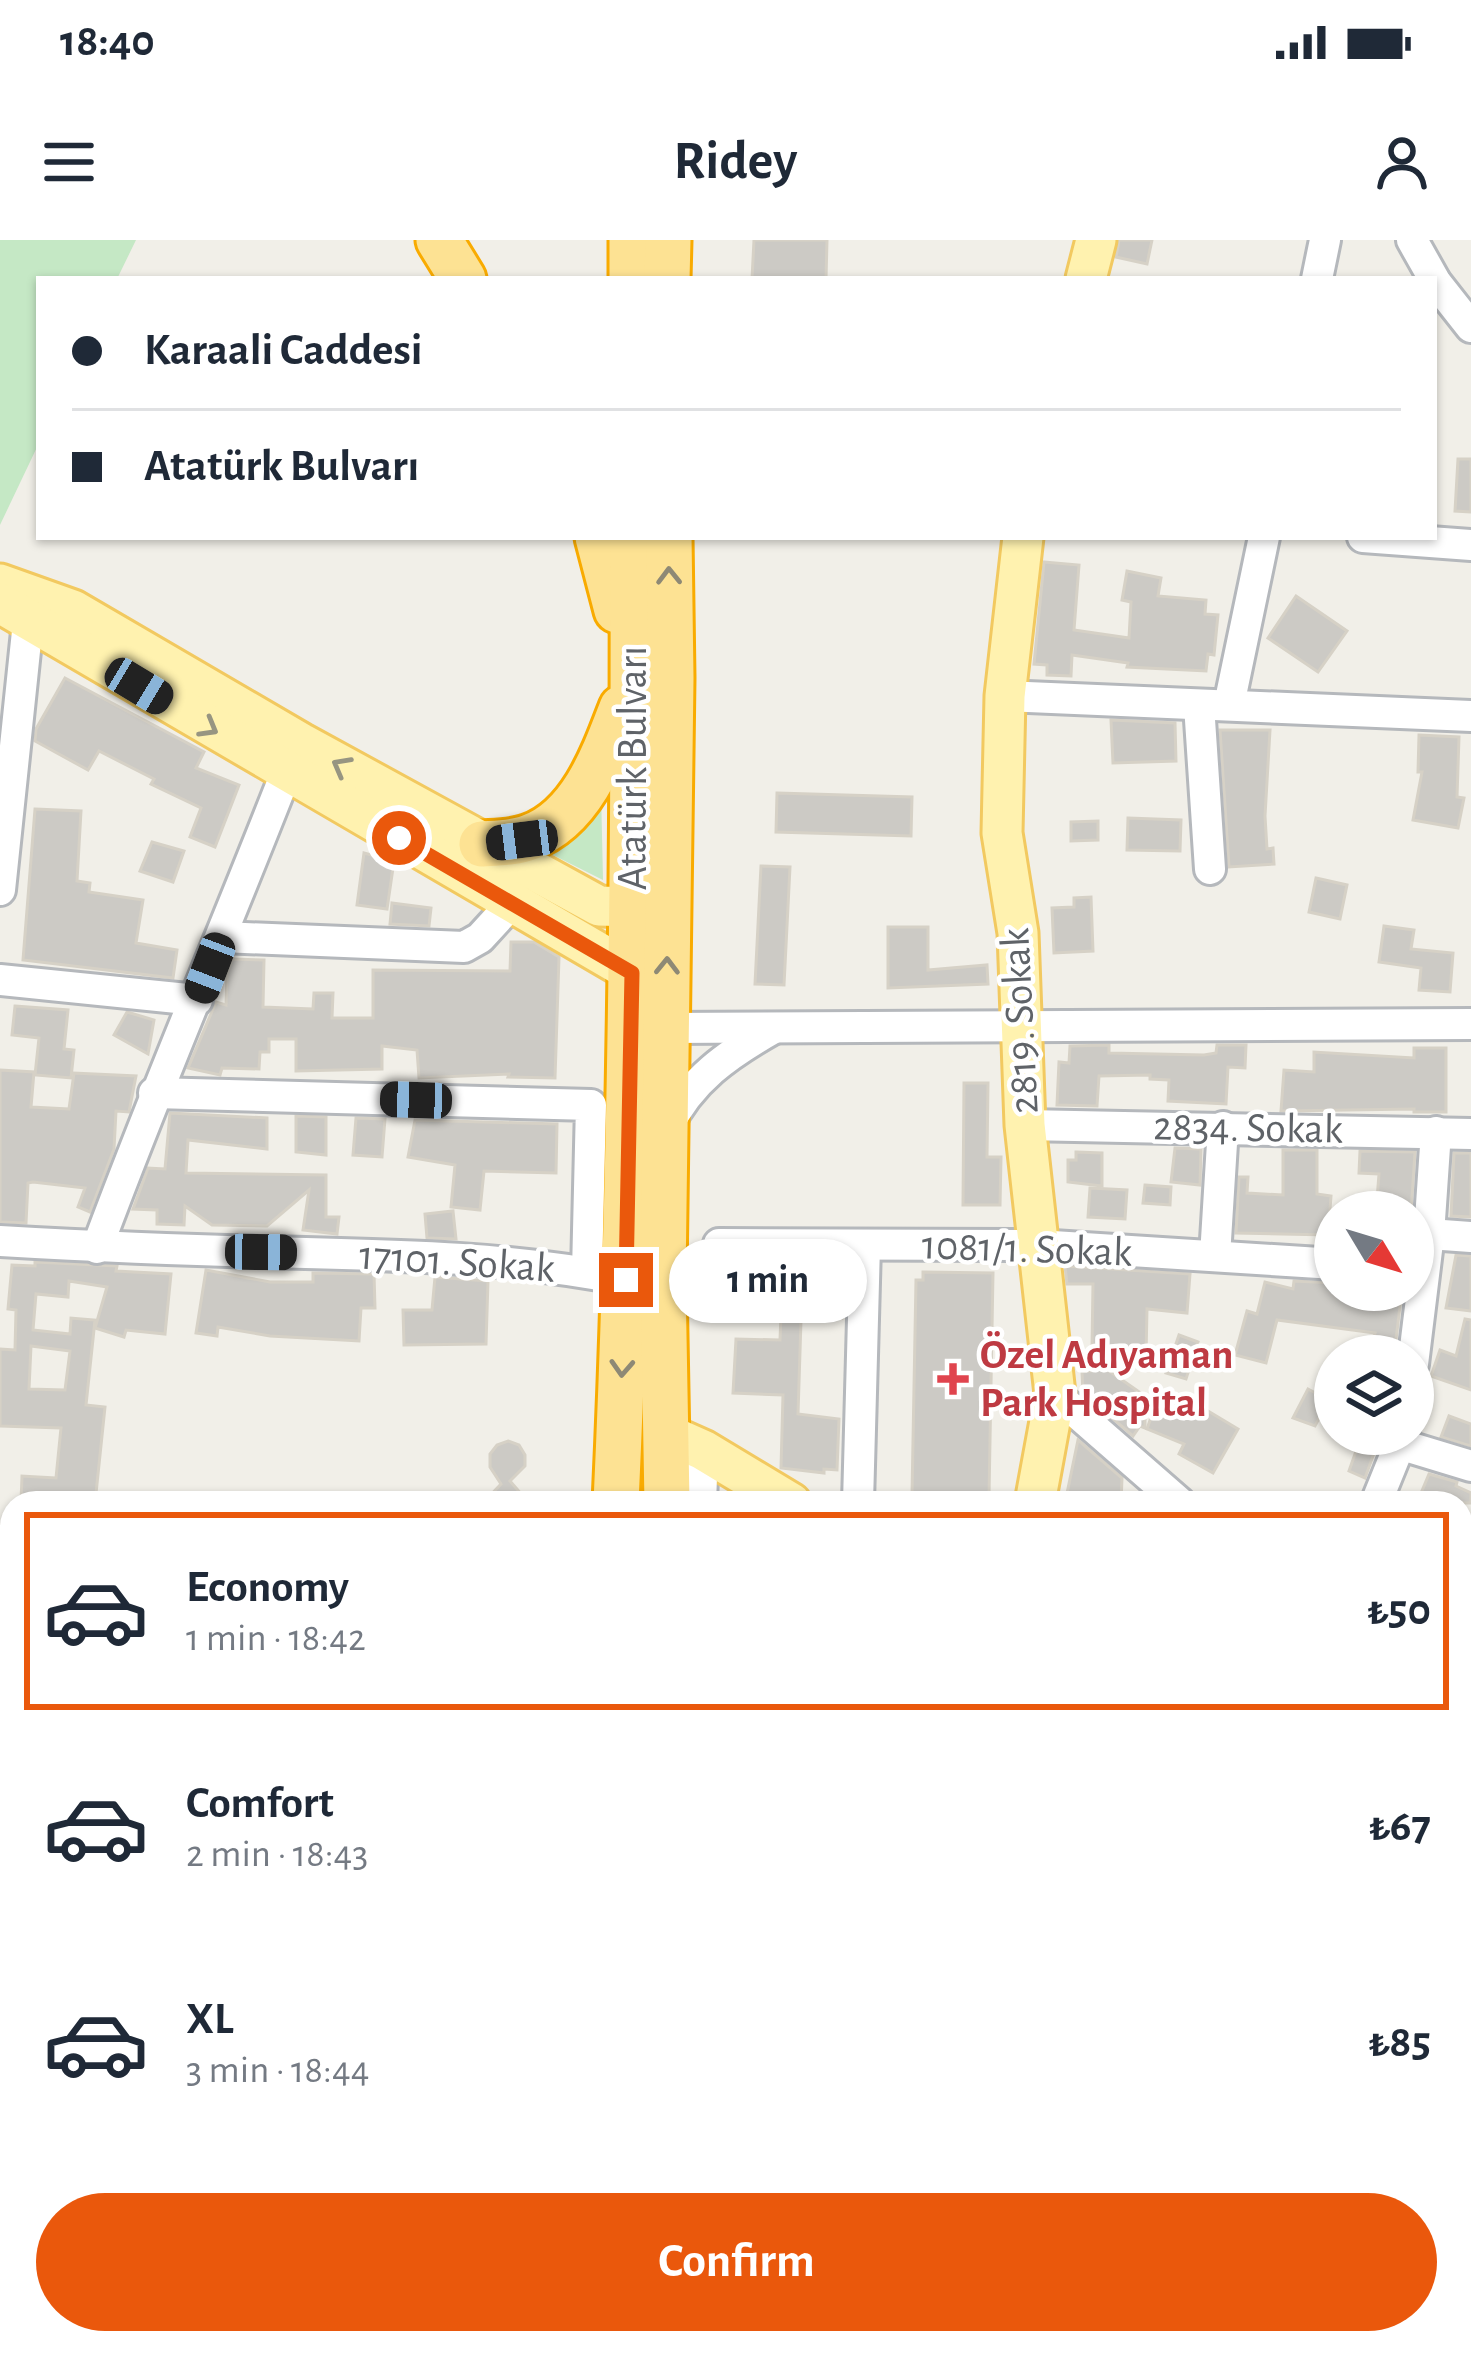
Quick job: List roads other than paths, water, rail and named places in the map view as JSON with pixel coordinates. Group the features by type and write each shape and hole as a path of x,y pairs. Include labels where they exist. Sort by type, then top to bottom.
{"highway":[{"path":"439,240 461,276"},
{"path":"632,240 632,276"},
{"path":"668,240 668,276"},
{"path":"482,844 528,838 565,813 598,769 633,678 599,540"},
{"name":"Atatürk Bulvarı","path":"616,1491 607,1276 632,973 633,540"},
{"name":"Atatürk Bulvarı","path":"669,540 663,1281 685,1442 671,1491"}],"main road":[{"path":"1087,276 1096,240"},
{"name":"2819. Sokak","path":"1023,540 1005,696 1002,833 1018,933 1024,1125 1055,1394 1037,1491"},
{"path":"0,584 73,610 599,906 632,907"},
{"path":"14,613 632,973"},
{"path":"685,1442 770,1491"}],"street":[{"path":"1318,276 1325,240"},
{"path":"1412,240 1432,276"},
{"path":"1437,283 1471,327"},
{"path":"1210,869 1214,705 1263,540"},
{"path":"1404,540 1471,545"},
{"path":"0,890 14,613"},
{"path":"1005,696 1471,716"},
{"path":"97,1248 154,1093 197,1000 286,773"},
{"path":"222,937 464,947 480,938 512,903"},
{"path":"0,980 197,1000"},
{"path":"666,1028 1471,1024"},
{"path":"664,1134 679,1102 706,1072 775,1028"},
{"path":"154,1093 591,1105 607,1276"},
{"name":"2834. Sokak","path":"1024,1125 1471,1134"},
{"path":"1215,1256 1223,1127"},
{"path":"1432,1191 1436,1132"},
{"path":"1434,1234 1471,1238"},
{"name":"17101. Sokak","path":"0,1241 344,1254 607,1276"},
{"name":"1081/1. Sokak","path":"719,1244 1037,1245 1314,1263"},
{"path":"858,1491 865,1245"},
{"path":"1055,1394 1166,1491"},
{"path":"685,1442 698,1491"},
{"path":"1434,1451 1471,1466"},
{"path":"1381,1491 1396,1455"}],"place":[{"name":"Özel Adıyaman Park Hospital","path":"953,1379"}]}
